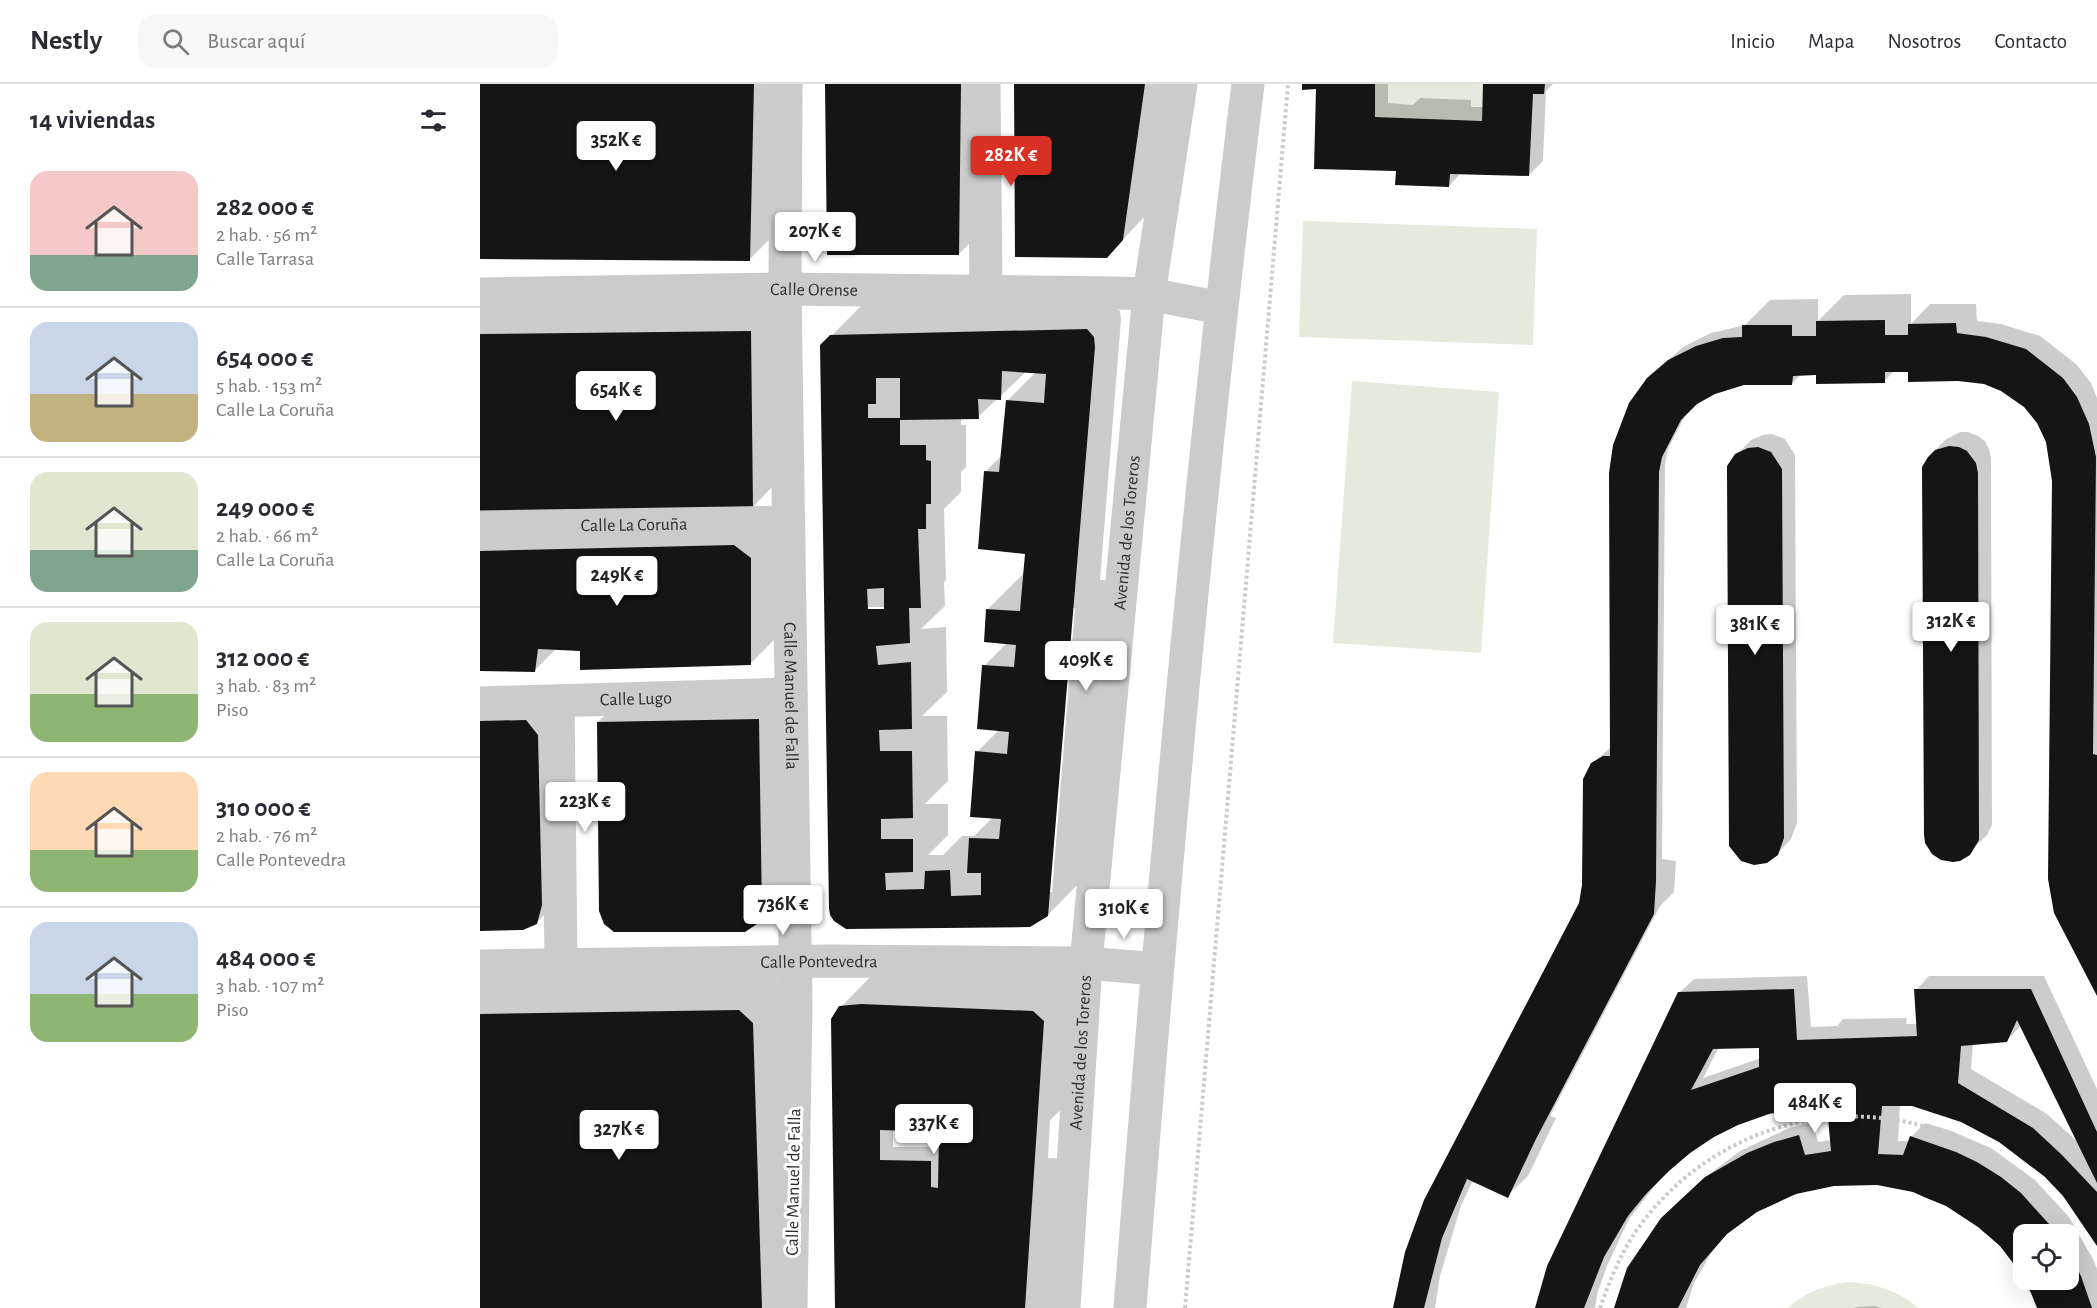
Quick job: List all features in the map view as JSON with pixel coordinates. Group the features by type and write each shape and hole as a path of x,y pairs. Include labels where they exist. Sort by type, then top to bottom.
{"street":[{"name":"Calle Manuel de Falla","path":"786,84 785,289 795,961 791,1308"},
{"path":"984,84 986,291"},
{"name":"Avenida de los Toreros","path":"1064,1308 1086,963 1149,294 1181,84"},
{"path":"1131,1308 1157,969 1221,308 1248,84"},
{"name":"Calle Orense","path":"480,294 785,289 1149,294"},
{"path":"1149,294 1221,308"},
{"name":"Calle La Coruña","path":"480,527 788,522"},
{"name":"Calle Lugo","path":"480,703 791,694"},
{"path":"558,701 561,965"},
{"name":"Calle Pontevedra","path":"480,966 795,961 1086,963 1157,969"}],"path":[{"path":"1185,1308 1288,84"},
{"path":"1600,1308 1620,1257 1644,1219 1677,1184 1710,1158 1741,1140 1777,1127 1828,1117 1872,1116 1913,1123 1958,1137 1996,1158 2031,1184 2064,1221 2085,1254 2097,1284"}],"green space":[{"path":"1375,84 1483,84 1482,121 1375,117"},
{"path":"1303,221 1537,229 1533,345 1299,337"},
{"path":"1352,381 1499,392 1481,653 1333,643"},
{"path":"1847,1282 1867,1284 1894,1292 1918,1308 1788,1308 1815,1290"}],"building":[{"path":"480,84 754,84 750,261 480,259"},
{"path":"825,84 961,84 959,255 827,255"},
{"path":"1014,84 1145,84 1123,240 1107,258 1015,257"},
{"path":"1302,84 1375,84 1375,117 1482,121 1483,84 1545,84 1544,94 1533,94 1529,176 1450,174 1449,187 1395,185 1396,171 1314,169 1316,89 1302,90"},
{"path":"1885,320 1885,335 1908,335 1908,324 1956,323 1957,333 1986,337 2026,349 2063,378 2077,397 2089,424 2096,457 2093,754 2097,755 2097,996 2054,913 2048,879 2052,481 2046,442 2037,423 2024,407 2001,391 1984,384 1958,381 1908,382 1908,372 1885,372 1885,383 1816,384 1816,375 1793,376 1792,385 1744,385 1715,394 1697,404 1681,420 1662,457 1659,472 1654,914 1536,1139 1508,1198 1467,1179 1442,1238 1424,1308 1393,1308 1405,1252 1424,1200 1579,903 1582,885 1583,779 1591,763 1603,756 1610,756 1609,473 1613,445 1629,403 1647,378 1668,360 1696,346 1723,338 1742,337 1742,325 1792,325 1792,336 1816,336 1816,321"},
{"path":"1087,329 1094,337 1048,916 1030,927 846,929 834,921 830,915 820,345 830,335","holes":["1002,371 1046,374 1044,403 1006,400 999,472 984,471 978,549 1025,554 1020,611 986,609 984,642 1016,645 1014,667 982,665 977,729 1009,732 1007,754 975,751 970,817 1001,819 999,839 969,838 967,873 981,873 981,895 951,896 950,870 925,871 924,889 886,890 885,873 913,872 913,839 881,839 881,819 913,818 912,751 880,751 879,730 912,729 911,662 878,665 876,646 910,643 909,608 921,608 918,529 926,529 926,504 931,504 931,461 926,460 926,445 900,445 900,420 979,419 978,399 1001,400","876,378 900,378 900,418 868,418 868,404 876,404","884,588 884,609 868,609 867,589"]},
{"path":"751,331 753,509 480,512 480,334"},
{"path":"1949,446 1967,451 1976,463 1978,473 1979,840 1970,855 1953,862 1941,860 1932,854 1925,843 1924,835 1922,467 1935,450"},
{"path":"1758,447 1771,452 1782,469 1784,838 1778,855 1767,863 1754,865 1741,861 1729,846 1727,466 1735,454 1748,448"},
{"path":"734,545 751,558 751,665 580,670 580,651 538,649 535,672 480,671 480,551"},
{"path":"759,719 762,912 757,924 745,932 614,932 604,924 599,911 597,722"},
{"path":"526,720 538,735 542,905 537,924 523,930 480,931 480,721"},
{"path":"1794,989 1797,1040 1917,1036 1914,989 2031,989 2097,1132 2097,1183 2017,1020 2007,1042 1961,1046 1958,1083 2033,1128 2097,1192 2097,1246 2063,1196 2045,1177 1999,1142 1961,1122 1912,1106 1882,1106 1878,1154 1903,1155 1910,1136 1956,1152 2001,1177 2021,1193 2049,1224 2013,1224 2013,1263 2000,1246 1978,1227 1946,1206 1913,1192 1877,1185 1834,1186 1796,1194 1757,1212 1727,1234 1700,1265 1678,1308 1614,1308 1627,1268 1661,1218 1705,1177 1747,1153 1799,1135 1805,1155 1831,1151 1827,1107 1803,1107 1769,1114 1738,1125 1690,1153 1669,1171 1628,1216 1604,1257 1584,1308 1535,1308 1547,1266 1678,992","holes":["1759,1048 1759,1067 1691,1090 1713,1049"]},
{"path":"861,1004 1033,1011 1044,1021 1025,1308 835,1308 831,1019 839,1006","holes":["880,1130 939,1132 938,1188 931,1187 931,1161 880,1160"]},
{"path":"739,1010 753,1023 762,1308 480,1308 480,1014"},
{"path":"2079,1272 2092,1308 2037,1308 2029,1290 2079,1290"}]}
